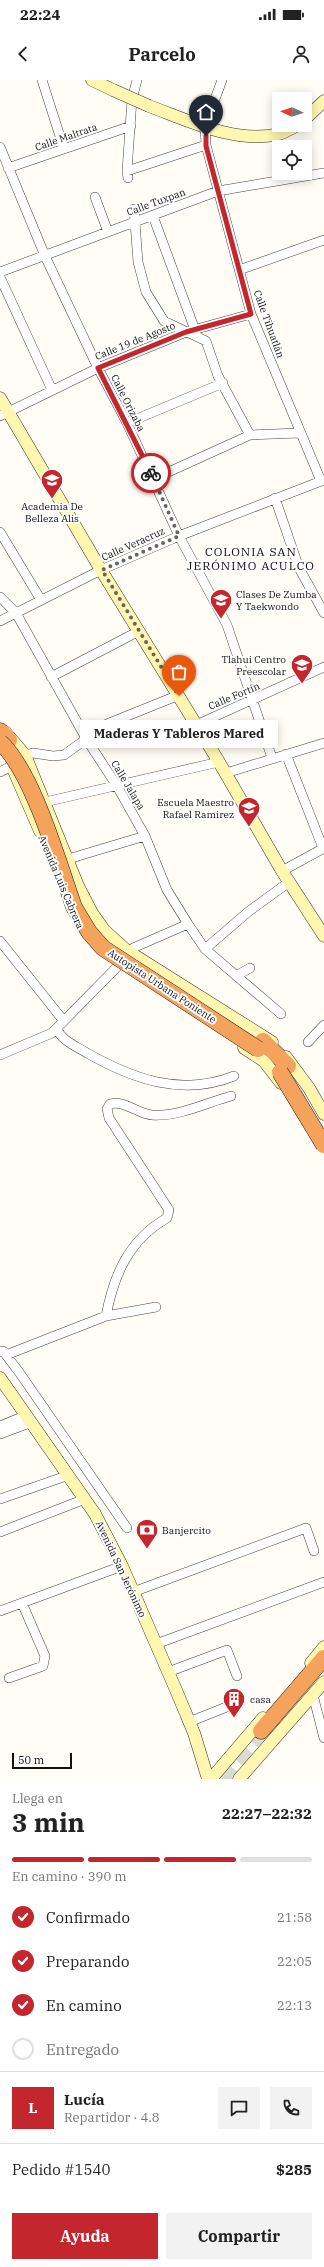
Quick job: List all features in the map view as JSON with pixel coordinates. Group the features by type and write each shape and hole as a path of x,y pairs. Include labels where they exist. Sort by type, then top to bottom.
{"highway":[{"name":"Autopista Urbana Poniente","path":"0,731 17,749 26,762 76,892 97,928 117,949 273,1049 288,1066 324,1127"},
{"name":"Autopista Urbana Poniente","path":"0,743 13,755 25,777 74,907 89,932 104,948 130,967 258,1050 280,1072 324,1145"},
{"path":"324,1658 266,1734 324,1674"}],"main road":[{"path":"92,80 149,106 205,126 236,135 258,137 280,134 284,132"},
{"path":"312,112 324,101"},
{"path":"0,398 4,414 220,762 286,876 324,936"},
{"name":"Avenida Luis Cabrera","path":"0,727 25,755 78,886 92,913 111,937 156,970 274,1043 309,1088 324,1114"},
{"path":"0,743 25,755"},
{"name":"Avenida Luis Cabrera","path":"0,748 11,766 74,917 92,948 264,1060 275,1073 324,1151"},
{"path":"64,890 67,884 78,886"},
{"path":"293,1101 302,1096 309,1088"},
{"name":"Avenida San Jerónimo","path":"0,1378 95,1514 122,1566 156,1644 189,1722 209,1779"},
{"path":"209,1779 237,1749 324,1648"},
{"path":"239,1779 324,1682"},
{"path":"237,1749 243,1758 253,1764"}],"street":[{"path":"42,80 64,149"},
{"path":"136,80 132,99 127,175 206,146"},
{"name":"Calle Tihuatlán","path":"222,80 205,126 206,146 251,314 299,432 322,481"},
{"name":"Calle Maltrata","path":"8,168 131,126"},
{"name":"Calle Orizaba","path":"0,147 45,256 98,368 127,423 179,536 227,625 254,700 272,758"},
{"name":"Calle Tuxpan","path":"0,272 218,191 324,173"},
{"path":"95,197 108,232"},
{"path":"134,209 138,262 146,292 164,321 190,331 206,341 218,376 250,435"},
{"path":"154,216 190,331"},
{"path":"239,270 324,240"},
{"path":"0,278 52,390"},
{"name":"Calle 19 de Agosto","path":"4,414 98,368 190,331 251,314"},
{"path":"127,423 223,383"},
{"path":"153,479 250,435 299,432"},
{"name":"Calle Veracruz","path":"0,621 102,570 179,536 322,481"},
{"path":"275,498 298,568 324,613"},
{"path":"0,532 41,600"},
{"name":"Calle Jalapa","path":"0,596 16,613 87,740 117,786 145,836 167,890 188,924 206,949 281,1014"},
{"path":"51,677 139,631"},
{"name":"Calle Fortín","path":"196,725 324,667"},
{"path":"0,772 11,766 25,755 33,753 53,756 64,755 87,740 107,724 179,696"},
{"path":"226,773 324,743"},
{"path":"206,949 286,876 323,848 286,754"},
{"path":"45,802 220,762"},
{"path":"68,859 145,836"},
{"path":"133,948 188,924"},
{"path":"0,941 63,1020"},
{"path":"0,1056 57,1029 63,1020 118,966"},
{"path":"236,976 250,968"},
{"path":"308,1042 324,1025"},
{"path":"57,1029 60,1036 97,1058 151,1082 195,1086 234,1076"},
{"path":"106,1316 110,1296 121,1268 136,1242 145,1232 167,1218 169,1210 109,1118 107,1110 110,1104 117,1102 151,1115 169,1114 231,1096"},
{"path":"127,1528 3,1353 106,1316 156,1307"},
{"path":"0,1426 29,1419"},
{"path":"0,1434 29,1419"},
{"path":"0,1499 69,1475"},
{"path":"0,1532 85,1499"},
{"path":"133,1592 306,1528 314,1552"},
{"path":"0,1612 122,1566"},
{"path":"156,1644 324,1582"},
{"path":"9,1678 40,1668 45,1661 45,1656 22,1603"},
{"path":"168,1672 227,1650 236,1676"},
{"path":"313,1695 324,1738"},
{"path":"189,1722 234,1704"}],"tunnel":[{"path":"221,1779 261,1731"}],"way so far":[{"path":"151,473 179,536 102,570 179,696"}],"place":[{"name":"Academia De Belleza Alis","path":"52,500"},
{"name":"Clases De Zumba Y Taekwondo","path":"221,620"},
{"name":"Tlahui Centro Preescolar","path":"302,684"},
{"name":"Maderas Y Tableros Mared","path":"179,696"},
{"name":"Escuela Maestro Rafael Ramirez","path":"249,828"},
{"name":"Banjercito","path":"147,1550"},
{"name":"casa","path":"234,1718"}],"district":[{"name":"COLONIA SAN JERÓNIMO ACULCO","path":"251,558"}],"route":[{"path":"151,473 98,368 186,332 251,314 206,146 206,136"}]}
